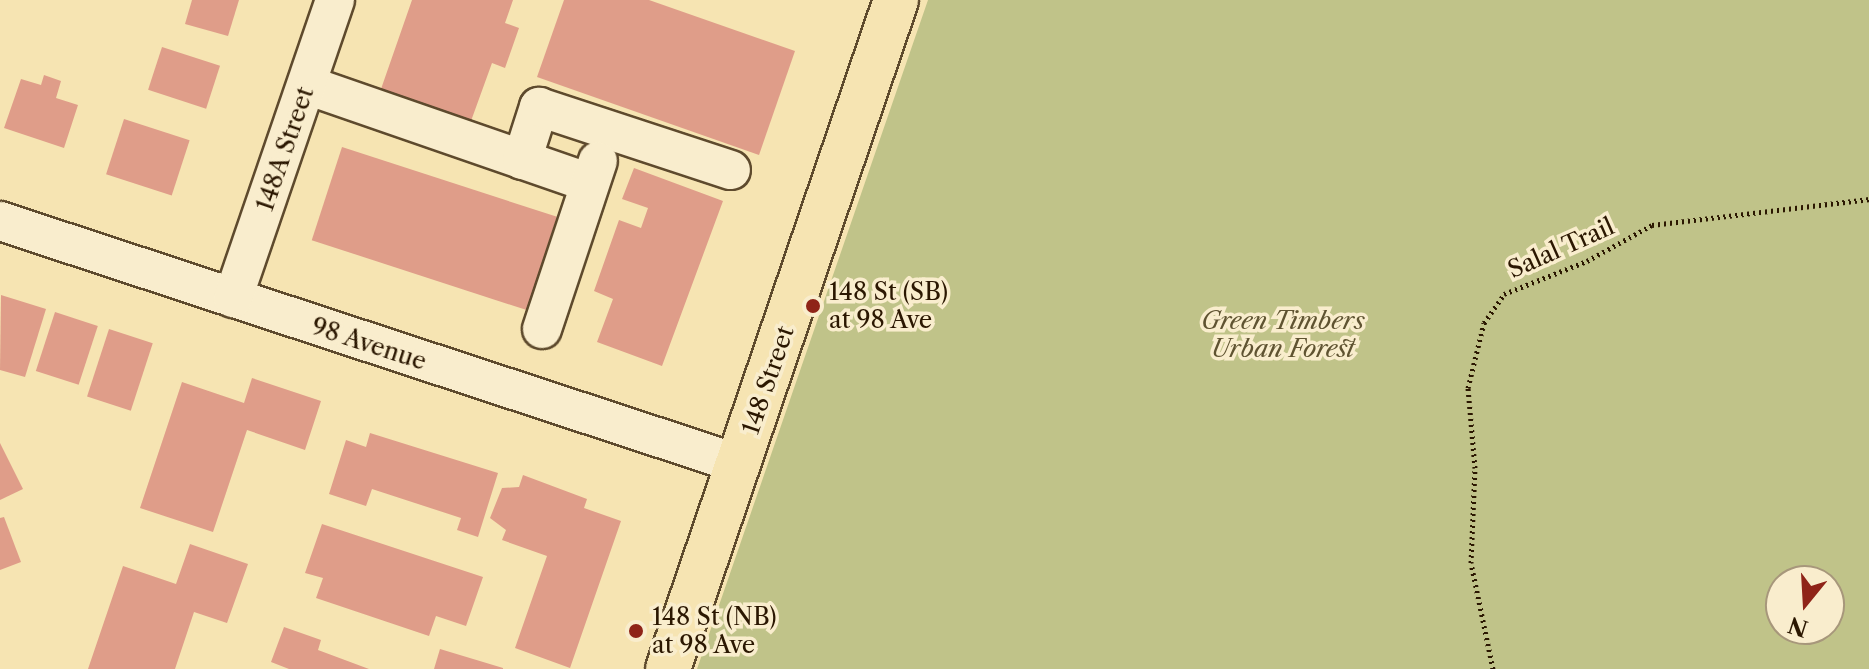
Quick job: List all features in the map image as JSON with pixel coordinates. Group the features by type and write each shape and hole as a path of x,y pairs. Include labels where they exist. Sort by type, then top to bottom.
{"main road":[{"name":"148 Street","path":"668,669 896,0"}],"street":[{"name":"148A Street","path":"233,298 335,0"},
{"path":"307,85 590,183"},
{"path":"522,160 539,107 731,170"},
{"path":"542,329 608,130"},
{"name":"98 Avenue","path":"0,221 739,464"}],"path":[{"name":"Salal Trail","path":"1493,669 1471,563 1475,468 1468,388 1484,323 1504,294 1587,261 1652,225 1869,199"}],"green space":[{"name":"Green Timbers Urban Forest","path":"928,0 1869,0 1869,669 697,669"}],"building":[{"path":"192,0 239,0 228,36 185,24"},
{"path":"412,0 513,0 505,23 519,28 505,68 492,63 471,121 381,89"},
{"path":"564,0 649,0 795,51 759,155 537,77"},
{"path":"162,47 220,66 206,109 148,90"},
{"path":"44,75 61,81 56,98 78,105 64,148 4,128 21,79 41,85"},
{"path":"124,119 190,140 172,195 106,174"},
{"path":"342,147 557,217 527,310 312,240"},
{"path":"634,168 723,201 662,366 597,342 613,299 594,291 619,220 641,228 648,208 622,199"},
{"path":"1,295 46,309 25,377 0,370"},
{"path":"55,312 98,326 79,385 36,371"},
{"path":"109,329 153,343 131,411 87,397"},
{"path":"252,378 321,401 305,450 247,430 213,532 140,508 182,382 244,403"},
{"path":"370,433 498,473 478,537 457,530 461,518 372,489 366,506 329,494 346,440 366,447"},
{"path":"0,443 23,489 0,500"},
{"path":"523,475 587,499 584,508 621,521 570,668 515,648 547,556 502,540 506,530 490,518 502,488 519,487"},
{"path":"4,517 21,562 0,570 0,518"},
{"path":"322,524 483,577 466,626 436,616 429,636 316,598 323,578 305,573"},
{"path":"190,544 248,564 227,623 194,612 175,669 88,669 123,566 176,584"},
{"path":"284,627 321,640 318,650 369,669 289,669 271,662"},
{"path":"440,649 503,668 503,669 434,669"}],"place":[{"name":"148 St (SB) at 98 Ave","path":"813,306"},
{"name":"148 St (NB) at 98 Ave","path":"636,631"}]}
